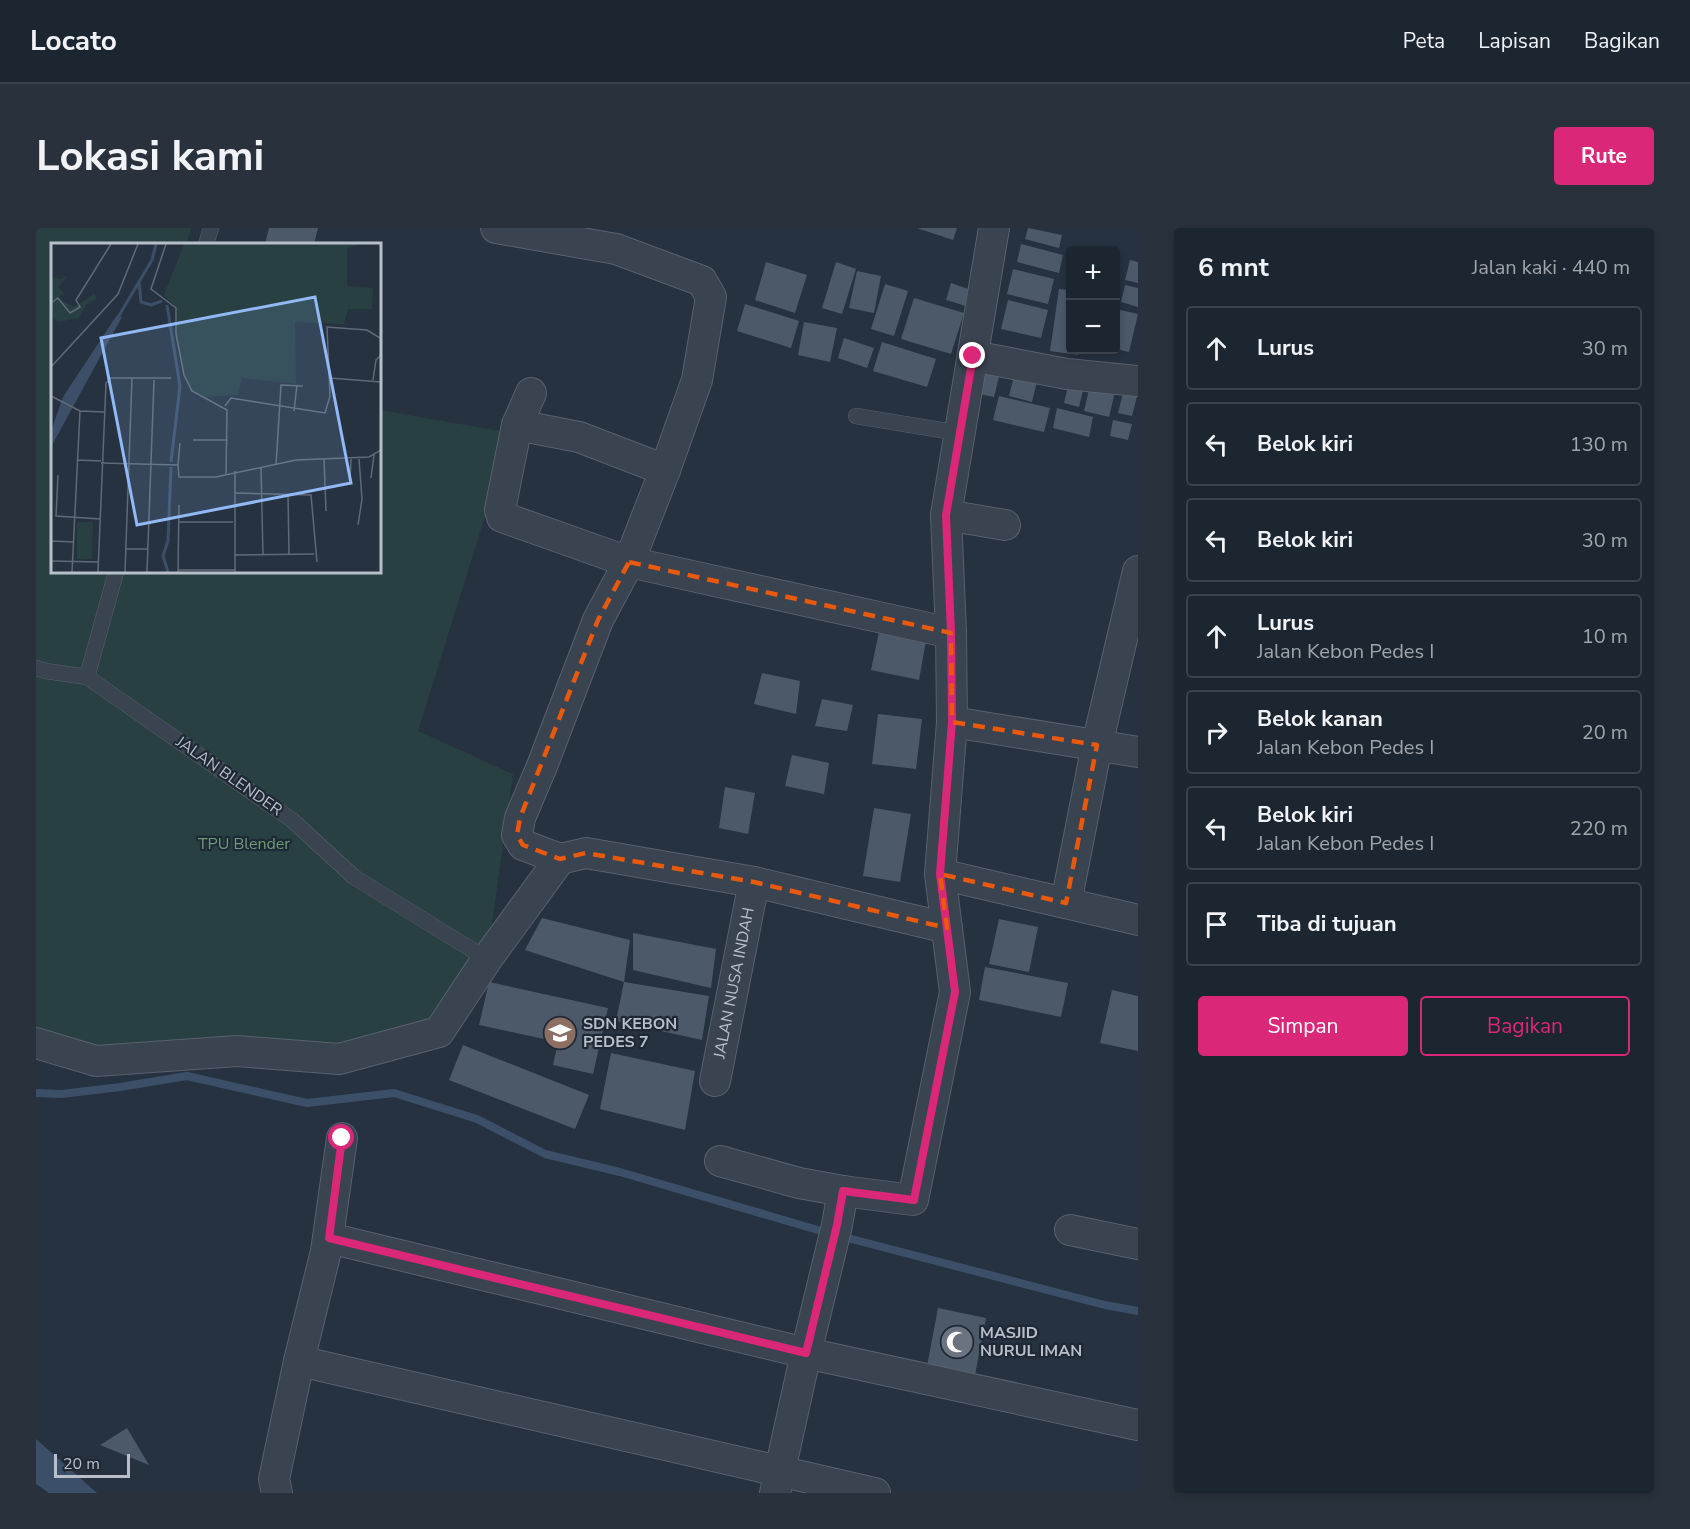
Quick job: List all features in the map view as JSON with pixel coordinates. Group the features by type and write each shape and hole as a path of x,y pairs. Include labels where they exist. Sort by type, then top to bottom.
{"street":[{"path":"720,1161 799,1183 914,1200 955,992 940,874 952,722 946,515 994,228"},
{"path":"508,229 616,249 702,281 711,297 697,380 665,471 629,562 598,620 520,818 517,835 524,845 560,860 586,853 754,882 947,928"},
{"path":"973,356 1067,374 1138,381"},
{"path":"531,393 517,425 500,510 502,517 629,562 951,633"},
{"path":"517,425 579,437 665,471"},
{"path":"946,515 1005,525"},
{"path":"1066,903 1097,745 1136,589"},
{"path":"952,722 1138,752"},
{"path":"36,1043 96,1061 237,1051 339,1059 439,1032 488,959 560,860"},
{"path":"940,874 1138,920"},
{"name":"JALAN NUSA INDAH","path":"715,1081 754,882"},
{"path":"276,1493 274,1479 299,1361 329,1238 342,1138"},
{"path":"777,1482 843,1191"},
{"path":"1070,1230 1138,1244"},
{"path":"329,1238 806,1353 1138,1425"},
{"path":"299,1361 777,1482 875,1493"}],"lane":[{"path":"206,243 211,228"},
{"path":"856,416 959,434"},
{"path":"36,668 87,677 116,573"},
{"name":"JALAN BLENDER","path":"87,677 292,820 354,877 488,959"}],"highlighted area":[{"path":"629,562 951,633 952,722 1097,745 1066,903 940,874 947,928 754,882 586,853 560,859 523,845 517,835 520,818 598,620"}],"green space":[{"name":"TPU Blender","path":"36,228 191,228 187,243 51,243 51,573 381,573 381,410 511,433 418,731 513,774 487,959 439,1032 339,1059 96,1061 36,1043"}],"water":[{"path":"36,1439 97,1493 49,1493 36,1484"}],"building":[{"path":"269,228 318,228 314,243 265,243"},
{"path":"917,228 957,228 953,240"},
{"path":"1028,228 1062,235 1059,248 1025,239"},
{"path":"1021,244 1063,255 1059,273 1017,262"},
{"path":"1130,260 1138,262 1138,283 1125,280"},
{"path":"766,262 807,275 795,313 755,300"},
{"path":"836,262 856,269 842,314 822,308"},
{"path":"1013,269 1054,279 1048,304 1007,294"},
{"path":"857,271 881,276 874,313 849,308"},
{"path":"951,283 971,290 966,306 946,300"},
{"path":"885,284 908,291 894,336 871,329"},
{"path":"1125,285 1138,288 1138,307 1121,302"},
{"path":"1059,289 1066,290 1066,353 1050,351"},
{"path":"914,298 964,313 951,354 901,339"},
{"path":"1008,300 1048,310 1041,338 1001,329"},
{"path":"745,304 799,321 791,348 737,331"},
{"path":"1120,310 1138,314 1129,352 1120,350"},
{"path":"804,322 837,328 830,362 798,355"},
{"path":"844,338 874,348 867,368 838,358"},
{"path":"882,342 936,359 927,387 873,371"},
{"path":"985,366 1001,369 994,397 979,394"},
{"path":"1016,368 1039,373 1032,402 1009,396"},
{"path":"1069,382 1084,386 1079,407 1064,403"},
{"path":"1090,385 1115,392 1109,417 1084,411"},
{"path":"1124,389 1138,392 1132,416 1118,413"},
{"path":"999,396 1050,408 1044,432 993,420"},
{"path":"1057,408 1093,417 1089,437 1053,428"},
{"path":"1113,420 1132,424 1128,440 1110,436"},
{"path":"879,632 926,641 919,680 871,670"},
{"path":"762,673 800,681 796,714 754,704"},
{"path":"822,699 853,705 847,731 815,726"},
{"path":"878,714 922,719 916,769 872,764"},
{"path":"792,755 829,763 824,794 785,786"},
{"path":"725,787 755,793 748,834 719,828"},
{"path":"874,808 911,814 900,882 863,876"},
{"path":"542,918 630,940 624,982 525,950"},
{"path":"999,919 1038,927 1029,972 989,964"},
{"path":"633,933 716,949 711,988 633,970"},
{"path":"985,967 1068,983 1061,1017 979,1000"},
{"name":"SDN KEBON PEDES 7","path":"489,982 608,1008 593,1074 553,1065 558,1042 479,1025"},
{"path":"624,982 709,996 702,1040 616,1021"},
{"path":"1112,990 1138,996 1138,1051 1100,1043"},
{"name":"SDN KEBON PEDES 7","path":"463,1045 589,1095 575,1129 449,1080"},
{"path":"611,1053 695,1071 685,1130 600,1109"},
{"name":"MASJID NURUL IMAN","path":"938,1308 986,1318 975,1375 927,1366"},
{"path":"127,1428 149,1465 100,1445"}],"waterway":[{"path":"36,1093 62,1094 187,1076 307,1103 394,1093 477,1119 545,1154 620,1172 828,1233"},
{"path":"840,1236 1105,1305 1138,1311"}],"place":[{"name":"SDN KEBON PEDES 7","path":"560,1033"},
{"name":"MASJID NURUL IMAN","path":"957,1342"}],"route":[{"path":"342,1138 329,1238 806,1353 843,1191 914,1200 955,992 940,874 952,722 946,515 973,356"}]}
